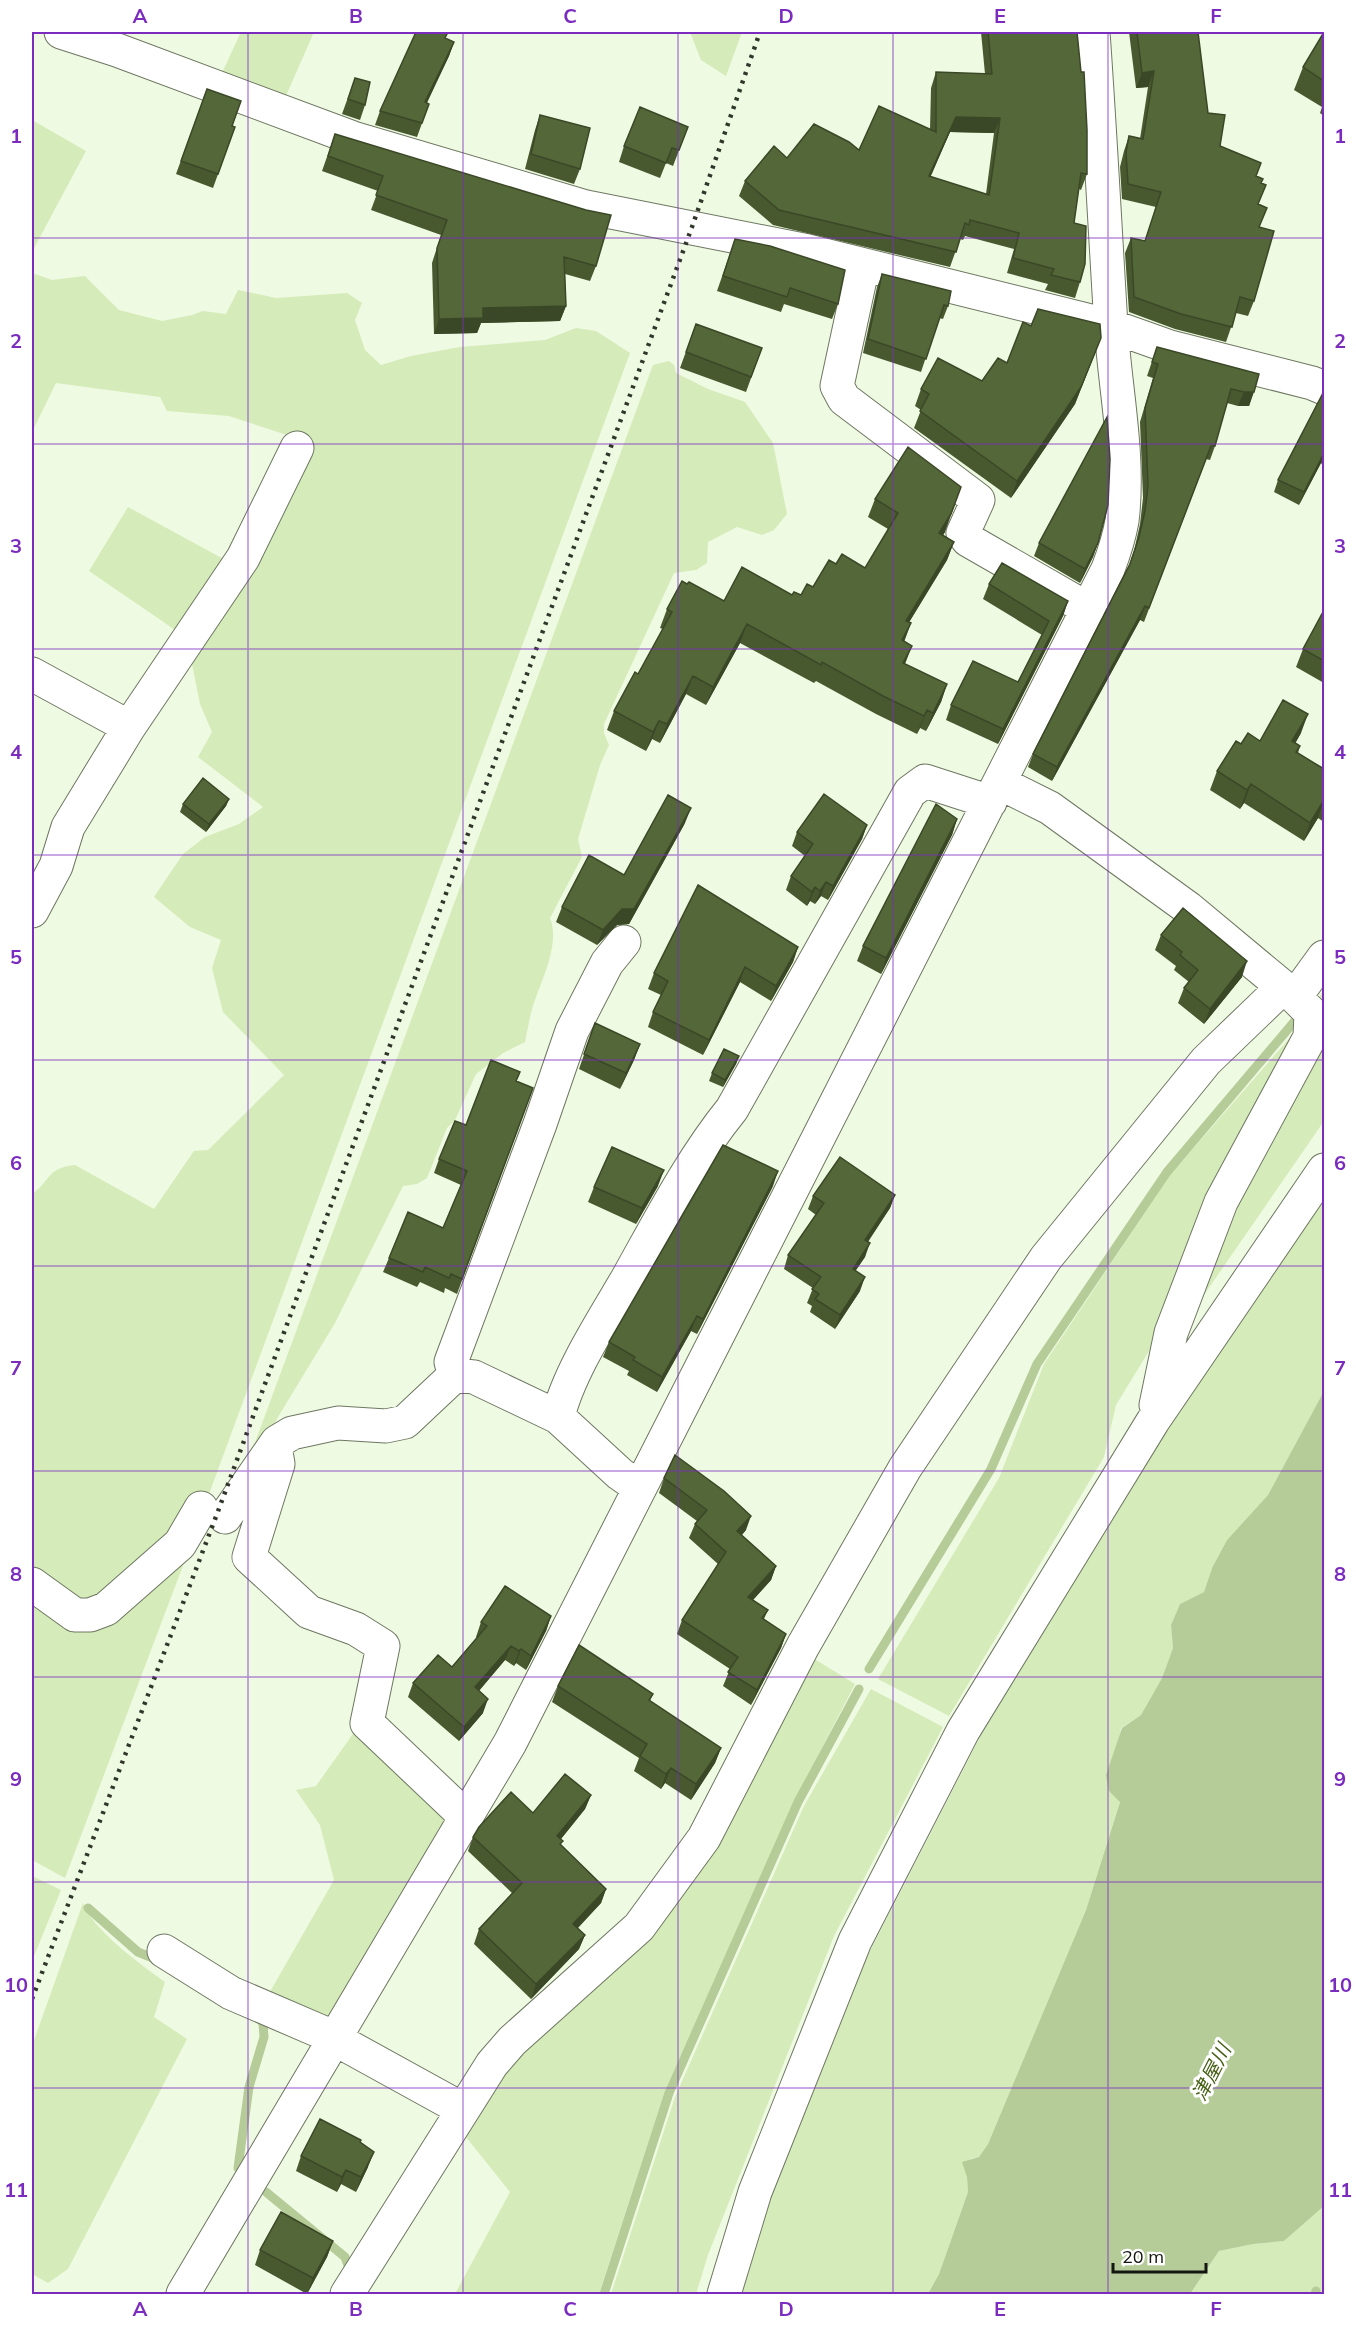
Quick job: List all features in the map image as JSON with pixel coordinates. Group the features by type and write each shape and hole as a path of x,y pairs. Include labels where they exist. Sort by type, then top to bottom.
{"street":[{"path":"61,32 117,50 353,138 586,207 693,227 863,265 1111,326 1170,347 1324,388"},
{"path":"183,2295 510,1743 1108,569 1118,542 1122,519 1123,464 1111,326 1108,246 1093,32"},
{"path":"863,265 837,386 844,399 978,500 963,533 968,540 1088,609"},
{"path":"32,911 56,866 68,827 129,728 243,558 297,448"},
{"path":"32,674 129,728"},
{"path":"558,1417 562,1401 595,1335 685,1177 709,1137 732,1109 910,792 925,782 995,793 1050,808 1188,908 1311,1013 1310,1037 1221,1202 1172,1333 1153,1421"},
{"path":"455,1375 451,1362 540,1124 572,1031 607,963 624,942"},
{"path":"347,2295 492,2064 512,2042 639,1927 704,1838 803,1646 905,1468 1046,1258 1206,1061 1289,992 1324,957"},
{"path":"724,2295 755,2192 855,1941 963,1731 1153,1421 1324,1170"},
{"path":"32,1584 75,1615 90,1615 106,1609 213,1512 275,1444 292,1433 338,1422 386,1426 405,1422 455,1375 474,1377 558,1417 620,1474 640,1488"},
{"path":"275,1444 278,1464 249,1557 309,1612 356,1629 383,1646 367,1723 466,1817"},
{"path":"164,1951 231,1993 324,2033 462,2109"}],"shaded area":[{"path":"241,32 314,32 285,98 221,75"},
{"path":"690,32 742,32 726,76 701,60"},
{"path":"32,120 86,151 32,252"},
{"path":"32,273 52,280 85,276 119,310 162,321 203,311 226,314 238,290 276,298 347,293 362,303 355,320 365,350 381,365 411,356 460,347 545,340 576,328 596,331 630,353 209,1494 94,1607 32,1575 32,1194 54,1172 75,1165 154,1209 194,1151 208,1150 284,1075 223,1012 212,968 221,940 190,927 154,897 183,854 205,837 239,824 263,807 198,757 212,732 200,704 190,654 290,436 229,416 167,411 160,397 56,383 32,432"},
{"path":"669,361 674,365 676,373 708,389 745,402 773,443 787,514 774,530 762,535 737,527 708,542 707,563 696,570 674,573 604,724 604,733 609,745 600,765 578,839 582,857 550,918 553,927 552,948 532,1010 525,1042 503,1053 476,1074 455,1120 447,1128 427,1178 417,1184 403,1186 335,1323 278,1417 253,1467 246,1467 653,365"},
{"path":"128,507 229,562 181,634 89,571"},
{"path":"1324,990 1324,1121 1184,1324 1316,1002"},
{"path":"1302,1024 1160,1333 1116,1405 1104,1457 949,1716 878,1679 999,1478 1044,1364 1170,1175"},
{"path":"1324,1196 1324,1391 1268,1495 1227,1540 1212,1568 1204,1592 1180,1604 1171,1625 1173,1648 1162,1678 1141,1715 1121,1728 1109,1791 1120,1801 1086,1910 988,2144 979,2157 970,2159 967,2177 968,2192 939,2274 928,2294 739,2294 769,2194 820,2063 871,1949 994,1710 1166,1429"},
{"path":"193,1539 65,1878 32,1860 32,1593 78,1623"},
{"path":"808,1655 855,1684 795,1800 665,2091 599,2294 455,2294 510,2192 462,2132 502,2064 646,1934"},
{"path":"871,1689 943,1727 834,1936 708,2255 696,2294 611,2294 675,2097 804,1806"},
{"path":"355,1731 450,1817 328,2023 267,1997 334,1880 320,1825 296,1790 316,1786"},
{"path":"32,1876 61,1890 32,1961"},
{"path":"83,1903 107,1936 165,1982 154,2017 187,2039 68,2269 48,2283 32,2274 32,2046"},
{"path":"1324,2206 1324,2294 1190,2294 1219,2251 1284,2241"}],"water":[{"name":"津屋川","path":"1324,1391 1324,2206 1284,2241 1219,2251 1190,2294 928,2294 939,2274 968,2192 967,2177 962,2162 979,2157 988,2144 1086,1910 1120,1802 1109,1791 1106,1775 1122,1728 1141,1715 1162,1678 1173,1648 1171,1625 1180,1604 1204,1592 1212,1568 1227,1540 1268,1495"}],"building":[{"path":"416,32 448,32 445,38 454,42 425,102 429,104 422,123 380,111"},
{"path":"988,32 1077,32 1081,72 1084,72 1087,130 1087,174 1081,173 1074,223 1086,226 1085,264 1080,282 1051,275 1054,269 1013,258 1019,233 970,220 969,225 965,223 956,252 779,210 745,181 774,146 787,158 814,124 849,142 859,150 879,106 936,132 936,72 992,74","holes":["956,117 1000,118 989,195 929,176"]},
{"path":"1137,32 1198,32 1208,113 1225,115 1220,146 1261,163 1256,176 1263,179 1261,183 1266,185 1258,204 1267,208 1259,227 1274,231 1254,301 1240,297 1232,327 1181,314 1134,297 1131,238 1145,241 1161,192 1128,184 1126,152 1129,136 1143,139 1154,71 1142,73"},
{"path":"1324,32 1324,81 1303,67"},
{"path":"355,78 370,82 365,105 348,99"},
{"path":"207,89 241,101 232,126 235,127 218,174 181,161"},
{"path":"640,107 688,127 679,150 672,148 666,163 624,146"},
{"path":"540,115 590,128 580,169 531,154"},
{"path":"335,134 586,210 611,215 596,266 564,257 566,306 483,308 483,318 439,319 437,248 447,220 376,195 383,176 328,156"},
{"path":"735,239 770,246 845,270 838,304 790,288 787,297 723,276"},
{"path":"882,274 951,291 948,306 944,305 926,359 868,339"},
{"path":"1038,309 1100,324 1101,338 1081,387 1017,481 920,411 929,394 921,389 938,358 982,381 998,358 1007,363 1023,322 1031,326"},
{"path":"696,324 762,348 751,377 686,352"},
{"path":"1157,347 1259,374 1254,392 1231,389 1215,446 1211,446 1149,608 1145,606 1057,767 1033,754 1130,564 1139,537 1148,485 1145,408 1158,364 1152,362"},
{"path":"1323,393 1324,453 1304,492 1278,480"},
{"path":"1107,417 1110,459 1108,505 1098,543 1085,569 1039,543"},
{"path":"908,447 961,487 951,514 939,533 954,542 906,621 911,623 902,640 912,646 903,663 947,684 933,713 927,710 924,716 822,662 821,665 747,624 713,687 693,676 667,724 659,721 653,732 614,711 635,672 638,674 672,612 667,609 682,581 687,584 689,582 724,601 742,567 792,595 794,592 801,595 807,584 813,587 829,560 836,564 842,554 865,568 898,513 875,499"},
{"path":"1002,563 1068,601 1003,729 951,705 973,661 1018,682 1049,621 989,584"},
{"path":"1324,610 1324,661 1303,649"},
{"path":"1283,700 1308,714 1292,741 1300,746 1296,752 1324,769 1324,800 1310,823 1251,784 1247,790 1217,771 1236,741 1241,744 1248,733 1260,741"},
{"path":"203,778 229,799 209,824 183,804"},
{"path":"824,794 867,825 833,886 826,882 820,891 815,887 812,892 791,876 813,844 797,832"},
{"path":"668,795 691,808 634,909 622,909 603,930 562,907 589,855 624,875"},
{"path":"936,804 957,819 886,958 863,946"},
{"path":"698,885 798,947 776,986 745,967 709,1040 653,1012 668,981 654,973"},
{"path":"1183,908 1247,961 1210,1009 1184,988 1198,970 1180,955 1182,952 1161,935"},
{"path":"595,1023 640,1044 626,1073 584,1054"},
{"path":"724,1049 739,1056 725,1080 712,1073"},
{"path":"491,1060 520,1072 516,1081 533,1088 462,1279 451,1274 449,1278 425,1267 423,1272 389,1258 408,1212 443,1228 467,1171 439,1159 455,1121 466,1125"},
{"path":"723,1145 778,1171 703,1319 697,1316 662,1377 633,1360 635,1357 609,1342"},
{"path":"612,1147 664,1170 642,1208 594,1187"},
{"path":"840,1157 895,1195 865,1240 870,1243 853,1269 865,1277 840,1315 815,1299 819,1294 812,1289 821,1277 788,1255 824,1203 813,1196"},
{"path":"675,1455 724,1491 751,1516 737,1531 776,1566 748,1597 768,1610 762,1618 786,1634 757,1690 728,1672 738,1657 682,1620 726,1552 695,1524 707,1510 664,1478"},
{"path":"505,1586 551,1616 531,1656 511,1646 475,1687 488,1699 464,1727 413,1683 438,1655 452,1667 487,1626 481,1622"},
{"path":"579,1645 653,1694 649,1700 721,1748 696,1784 671,1768 666,1774 640,1756 647,1744 558,1686"},
{"path":"565,1774 591,1795 557,1836 563,1841 560,1844 606,1889 573,1924 585,1935 536,1984 479,1929 522,1883 473,1837 479,1827 511,1792 533,1813"},
{"path":"320,2119 361,2140 360,2142 374,2152 361,2177 346,2170 342,2177 301,2156"},
{"path":"281,2212 333,2241 313,2278 260,2250"}],"waterway":[{"path":"869,1669 991,1469 1037,1364 1167,1172 1294,1022"},
{"path":"604,2294 669,2093 798,1802 859,1689"},
{"path":"88,1908 138,1952 160,1961"},
{"path":"238,2168 249,2087 264,2037 263,2023 258,2017"},
{"path":"266,2192 345,2257 351,2274"}],"railway":[{"path":"32,1999 217,1514 692,227 760,32"}]}
